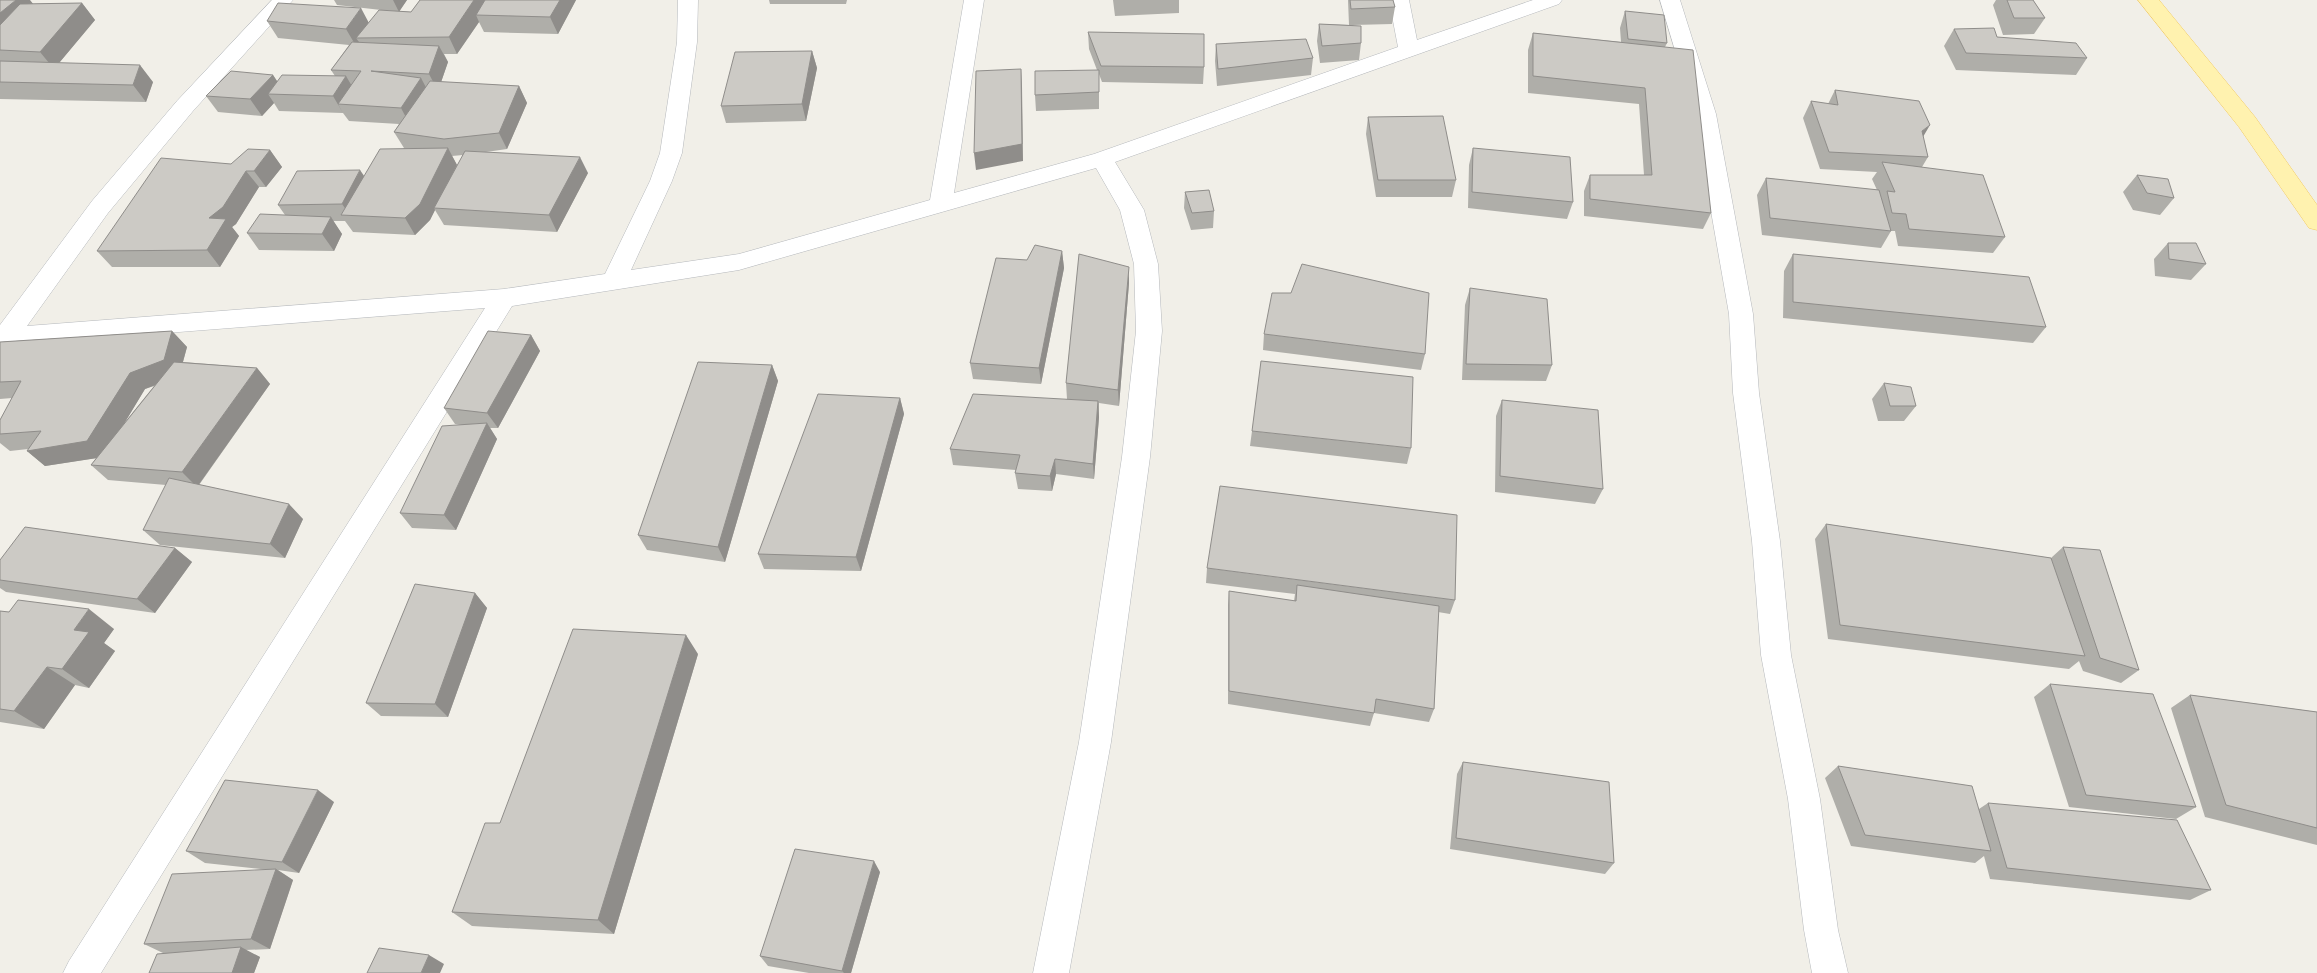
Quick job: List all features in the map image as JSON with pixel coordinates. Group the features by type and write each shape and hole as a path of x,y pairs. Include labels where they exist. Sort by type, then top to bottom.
{"main road":[{"path":"2148,0 2246,122 2317,222"}],"street":[{"path":"3,336 100,207 185,106 283,0"},
{"path":"614,280 662,181 671,153 688,42 688,0"},
{"path":"941,204 974,0"},
{"path":"1399,0 1409,50"},
{"path":"3,336 504,298 738,262 1102,159 1552,0"},
{"path":"1670,0 1706,114 1741,314 1746,393 1766,541 1776,655 1804,799 1821,930 1830,973"},
{"path":"1051,973 1096,732 1136,457 1149,331 1146,264 1132,210 1102,159"},
{"path":"82,973 504,298"}],"building":[{"path":"0,0 16,0 0,13"},
{"path":"420,0 474,0 449,37 356,38 379,10 411,12"},
{"path":"485,0 560,0 550,17 476,15"},
{"path":"1350,0 1393,0 1395,7 1351,9"},
{"path":"2007,0 2033,0 2045,18 2014,18"},
{"path":"82,3 40,52 0,50 0,25 20,4"},
{"path":"278,3 361,8 346,29 267,21"},
{"path":"1625,11 1664,15 1667,43 1628,39"},
{"path":"1319,24 1361,26 1361,43 1322,46"},
{"path":"1994,28 1997,37 2076,43 2087,58 1966,53 1954,29"},
{"path":"1088,32 1204,34 1204,67 1101,66"},
{"path":"1533,33 1693,50 1711,213 1590,199 1590,175 1652,175 1645,88 1533,76"},
{"path":"1306,39 1313,58 1218,69 1216,44"},
{"path":"352,42 439,46 429,74 371,71 421,78 401,108 338,104 361,71 331,70"},
{"path":"812,51 802,104 721,106 735,52"},
{"path":"0,61 140,65 133,85 0,82"},
{"path":"1021,69 1022,144 974,153 976,71"},
{"path":"1099,70 1099,92 1035,95 1035,71"},
{"path":"231,71 273,75 250,99 206,96"},
{"path":"282,75 346,76 333,96 268,94"},
{"path":"430,81 519,86 499,133 444,139 394,132"},
{"path":"1835,90 1919,101 1930,125 1922,131 1928,157 1829,152 1811,101 1838,105"},
{"path":"1443,116 1456,180 1378,180 1368,117"},
{"path":"448,148 420,204 405,218 341,215 380,149"},
{"path":"1473,148 1570,157 1573,202 1472,192"},
{"path":"248,149 270,150 254,171 246,171 223,207 209,218 226,219 207,250 97,251 161,158 231,164"},
{"path":"465,151 580,157 549,215 434,208"},
{"path":"1882,162 1983,175 2005,237 1909,229 1906,214 1892,213 1887,191 1895,192"},
{"path":"360,170 342,204 278,205 297,171"},
{"path":"2137,175 2168,179 2174,198 2147,193"},
{"path":"1766,178 1879,190 1891,231 1770,218"},
{"path":"1209,190 1214,211 1192,213 1185,192"},
{"path":"260,214 331,217 322,234 247,233"},
{"path":"2168,243 2196,243 2206,264 2169,259"},
{"path":"1035,245 1062,251 1039,368 970,363 996,258 1027,260"},
{"path":"1079,254 1129,267 1118,390 1066,383"},
{"path":"1793,254 2029,277 2046,327 1793,302"},
{"path":"1302,264 1429,293 1425,354 1264,334 1272,293 1291,293"},
{"path":"1470,288 1547,299 1552,365 1466,364"},
{"path":"172,331 164,360 130,373 87,441 27,451 41,431 0,434 0,420 21,381 0,382 0,342"},
{"path":"488,331 531,335 487,413 444,408"},
{"path":"1261,361 1413,377 1411,448 1252,431"},
{"path":"174,362 257,368 182,472 91,465"},
{"path":"698,362 772,365 718,547 638,535"},
{"path":"1884,383 1911,387 1916,406 1890,406"},
{"path":"818,394 900,398 856,557 758,554"},
{"path":"973,394 1098,401 1093,464 1055,459 1050,476 1015,473 1020,455 950,449"},
{"path":"1502,400 1598,410 1603,489 1500,476"},
{"path":"487,423 444,515 400,513 442,426"},
{"path":"169,478 289,504 270,544 143,530"},
{"path":"1220,486 1457,515 1455,600 1207,568"},
{"path":"1826,524 2051,558 2085,656 1840,625"},
{"path":"25,527 175,548 137,599 0,580 0,560"},
{"path":"2063,547 2100,550 2139,670 2100,658"},
{"path":"415,584 475,593 435,704 366,703"},
{"path":"1297,585 1439,606 1434,709 1376,699 1374,713 1229,691 1229,591 1296,601"},
{"path":"18,600 89,609 74,630 89,632 62,669 47,667 14,711 0,709 0,611 9,612"},
{"path":"573,629 686,635 598,920 452,912 485,823 500,823"},
{"path":"2050,684 2153,694 2196,807 2086,795"},
{"path":"2190,695 2317,712 2317,828 2226,805"},
{"path":"1463,762 1609,782 1614,863 1456,838"},
{"path":"1838,766 1972,786 1991,851 1865,835"},
{"path":"225,780 318,790 282,862 186,851"},
{"path":"1988,803 2177,820 2211,890 2007,868"},
{"path":"795,849 874,861 842,971 760,956"},
{"path":"276,869 251,939 144,944 172,874"},
{"path":"241,947 232,973 149,973 157,954"},
{"path":"379,948 429,955 421,973 367,973"}]}
